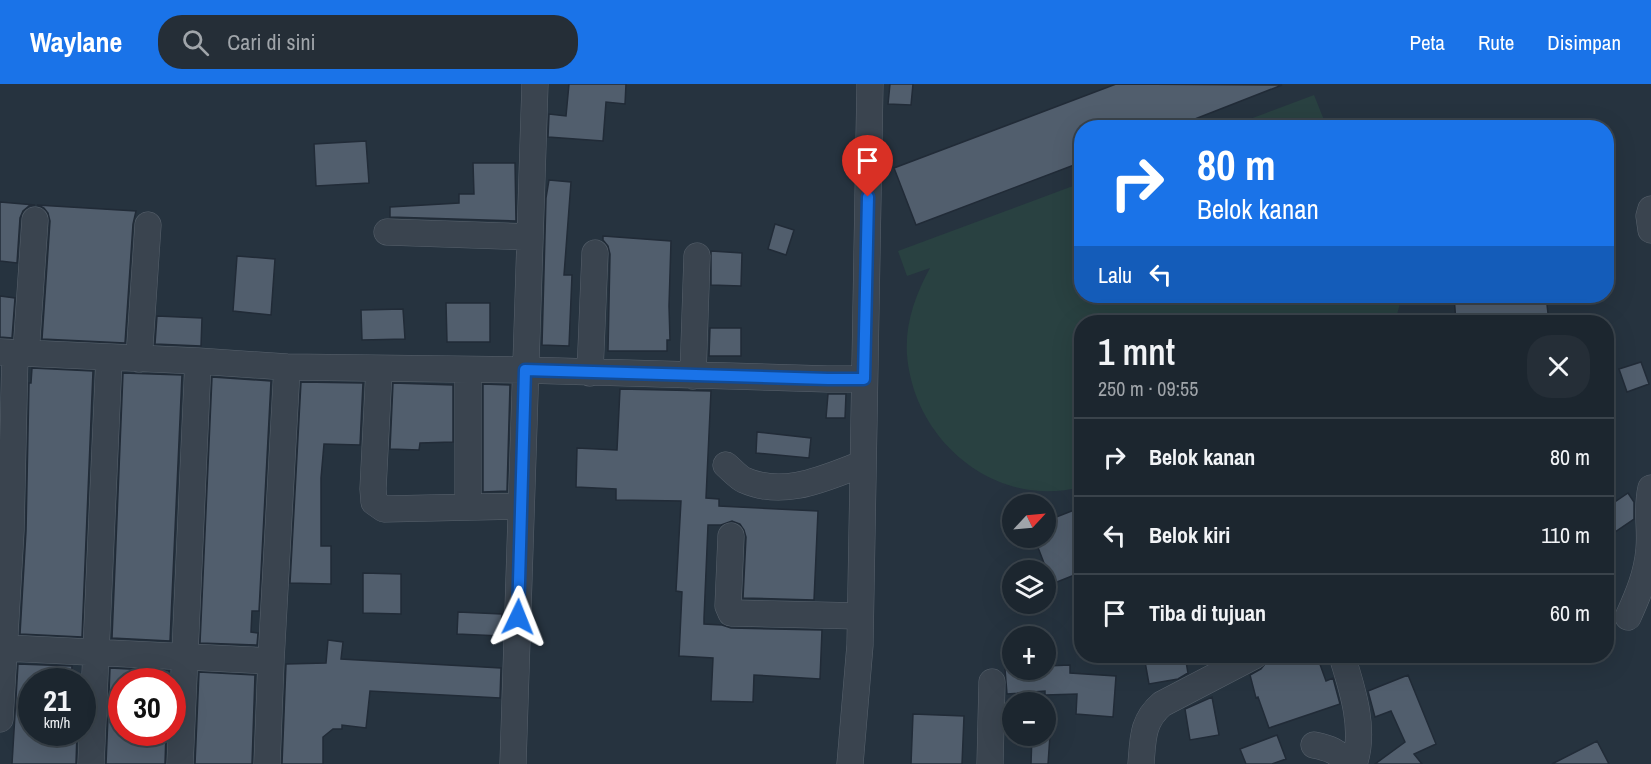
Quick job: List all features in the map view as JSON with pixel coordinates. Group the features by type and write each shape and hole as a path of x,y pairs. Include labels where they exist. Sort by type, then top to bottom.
{"street":[{"path":"513,764 535,84"},
{"path":"850,764 860,616 870,84"},
{"path":"1651,209 1649,216 1651,230"},
{"path":"0,719 6,648 5,541 14,353 35,220"},
{"path":"139,359 148,225"},
{"path":"387,232 530,237"},
{"path":"590,373 595,253"},
{"path":"693,376 698,256"},
{"path":"14,353 286,367 525,370 864,379"},
{"path":"91,764 109,358"},
{"path":"180,764 198,361"},
{"path":"267,764 286,367"},
{"path":"379,369 372,489 374,502 384,509 521,506"},
{"path":"468,370 468,507"},
{"path":"726,465 743,480 769,487 819,482 862,464"},
{"path":"1628,617 1646,571 1651,488"},
{"path":"731,536 728,606 731,612 860,616"},
{"path":"6,648 271,661"},
{"path":"1141,764 1144,728 1154,711 1162,704 1241,663"},
{"path":"1344,663 1350,680 1359,732 1359,750 1354,764"},
{"path":"990,764 992,682"},
{"path":"1314,745 1341,754 1348,764"}],"green space":[{"path":"1314,95 1324,120 1248,120"},
{"path":"1074,186 1074,303 1400,303 1397,315 1074,315 1074,488 1049,491 1019,488 990,478 964,462 942,440 925,415 913,386 907,343 909,321 930,268 907,276 898,251"}],"building":[{"path":"569,84 626,84 625,104 606,102 603,141 548,137 549,114 566,116"},
{"path":"890,84 913,84 911,105 888,104"},
{"path":"1116,84 1282,85 1192,120 1074,120 1074,165 916,225 894,168"},
{"path":"366,141 369,183 316,186 314,144"},
{"path":"473,163 515,163 516,221 390,217 390,207 459,203 459,194 474,194"},
{"path":"549,180 571,182 564,275 572,275 569,346 542,345 546,198"},
{"path":"0,202 35,205 23,211 20,218 17,263 0,261"},
{"path":"37,205 136,211 133,224 125,343 42,339 50,221 44,208"},
{"path":"775,224 794,230 786,255 768,249"},
{"path":"603,236 671,241 670,340 667,340 667,351 608,351 610,254"},
{"path":"711,251 742,253 741,286 711,285"},
{"path":"237,256 275,259 271,315 233,311"},
{"path":"0,296 15,298 12,338 0,337"},
{"path":"446,303 490,303 490,342 447,342"},
{"path":"1455,303 1547,303 1548,315 1455,315"},
{"path":"403,309 405,339 362,340 361,310"},
{"path":"157,316 202,318 201,346 155,344"},
{"path":"710,328 741,328 741,356 709,356"},
{"path":"1641,362 1649,384 1627,392 1619,369"},
{"path":"32,368 93,371 82,637 20,634 26,531 29,383 31,383"},
{"path":"123,373 182,375 170,641 112,638"},
{"path":"212,377 271,381 259,611 252,611 251,632 258,633 257,645 200,643"},
{"path":"301,382 363,383 360,445 324,444 321,478 321,546 331,546 331,584 290,583"},
{"path":"393,383 453,385 453,442 420,443 419,450 390,449"},
{"path":"483,384 510,385 507,491 483,492"},
{"path":"620,389 711,391 706,498 719,499 719,506 818,511 814,600 743,598 746,537 744,530 740,524 732,521 721,525 708,525 704,624 731,628 822,630 820,679 754,675 753,702 711,701 713,658 679,656 682,592 676,591 681,501 616,500 616,489 576,487 577,448 617,450"},
{"path":"828,394 846,394 845,418 826,418"},
{"path":"757,432 811,438 809,458 756,453"},
{"path":"1628,493 1634,502 1634,519 1614,533 1614,503"},
{"path":"1074,510 1074,575 1056,582 1056,560 1043,560 1038,548 1056,548 1056,517"},
{"path":"363,573 401,574 401,614 363,613"},
{"path":"458,612 502,614 501,636 457,634"},
{"path":"328,640 343,642 341,659 501,668 500,698 370,691 366,728 342,725 342,729 333,729 323,737 323,764 282,764 286,664 326,663"},
{"path":"1145,663 1186,663 1188,673 1178,679 1149,684"},
{"path":"1266,663 1320,663 1326,681 1333,678 1340,704 1269,728 1258,697 1256,698 1250,675 1261,669"},
{"path":"18,664 72,666 72,668 18,668 18,746 77,746 76,764 12,764"},
{"path":"1070,665 1070,673 1116,676 1113,717 1076,714 1077,694 1056,695 1056,692 1045,691 1007,692 1006,680 1056,680 1056,666"},
{"path":"199,672 255,675 252,764 195,764"},
{"path":"1408,675 1436,744 1414,754 1422,764 1375,764 1405,742 1391,711 1375,717 1368,691"},
{"path":"1212,697 1219,735 1190,740 1185,709"},
{"path":"913,714 964,716 962,764 911,764"},
{"path":"108,716 108,746 166,746 165,764 106,764"},
{"path":"1277,735 1286,759 1272,764 1246,764 1240,749"},
{"path":"1597,741 1609,764 1552,764"},
{"path":"1032,746 1049,746 1048,764 1031,764"}],"route":[{"path":"518,617 525,370 864,379 868,197"}]}
